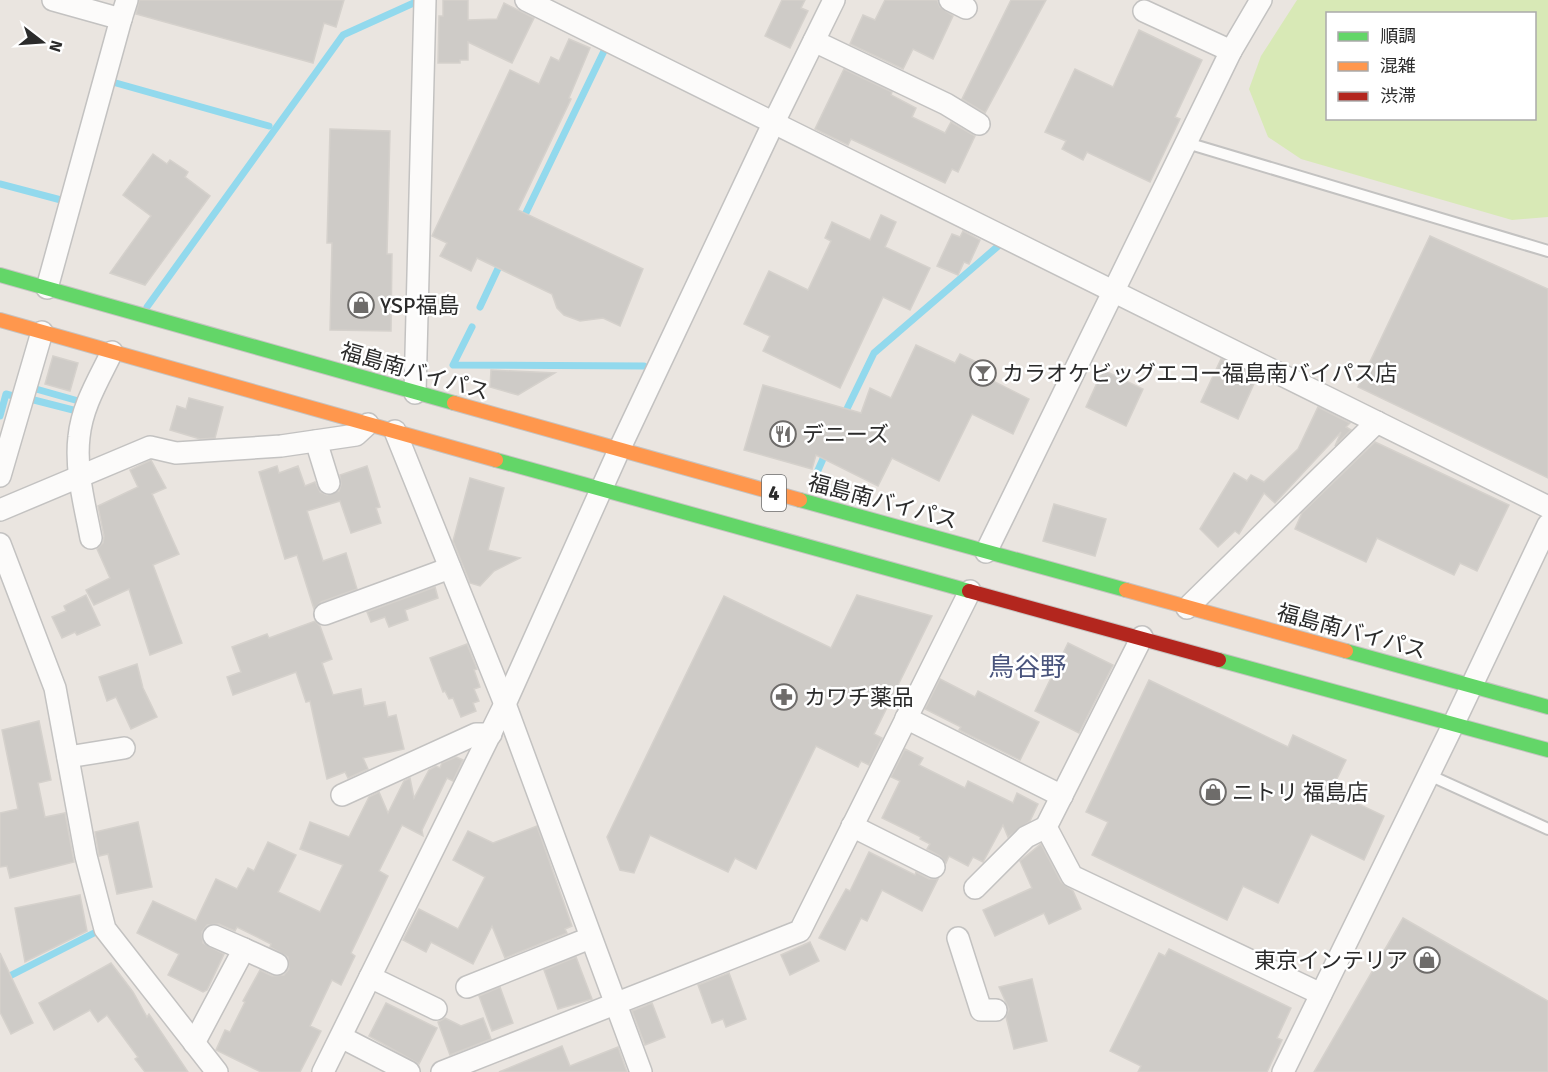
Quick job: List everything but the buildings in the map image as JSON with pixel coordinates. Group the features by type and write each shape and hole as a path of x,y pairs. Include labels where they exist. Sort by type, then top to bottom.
{"highway":[{"name":"福島南バイパス","path":"0,275 619,450 1548,707"},
{"name":"4","path":"0,320 602,490 1548,750"}],"street":[{"path":"47,288 124,10 53,0"},
{"path":"415,393 425,0"},
{"path":"526,0 1548,507"},
{"path":"324,1072 506,704 619,450 834,0"},
{"path":"986,552 1231,51 1261,0"},
{"path":"1144,11 1231,51"},
{"path":"814,41 946,104 979,124"},
{"path":"0,476 42,332"},
{"path":"91,538 80,475 78,439 97,380 112,352"},
{"path":"1187,608 1377,422"},
{"path":"0,510 150,447 176,453 282,452 316,441 356,435 368,424"},
{"path":"395,431 506,704 641,1072"},
{"path":"316,441 329,483"},
{"path":"1283,1072 1429,775 1548,525"},
{"path":"0,544 55,688 86,856 105,929 217,1072"},
{"path":"325,614 450,568"},
{"path":"442,1072 800,931 970,591"},
{"path":"975,888 1026,837 1046,828 1142,638"},
{"path":"906,718 1062,796"},
{"path":"342,795 476,734 491,734"},
{"path":"68,757 124,748"},
{"path":"852,826 934,867"},
{"path":"1046,828 1072,876 1321,994"},
{"path":"214,936 277,964"},
{"path":"467,987 591,938"},
{"path":"958,939 981,1010 996,1010"},
{"path":"194,1043 244,949"},
{"path":"370,977 436,1009"},
{"path":"341,1037 409,1072"}],"lane":[{"path":"1187,143 1548,251"},
{"path":"1429,775 1548,829"}],"green space":[{"path":"1297,0 1548,0 1548,217 1512,220 1301,159 1268,137 1249,89 1261,56"}],"waterway":[{"path":"147,307 343,35 418,1"},
{"path":"522,221 605,49"},
{"path":"116,83 269,126"},
{"path":"0,184 61,200"},
{"path":"843,417 874,353 1004,241"},
{"path":"480,307 502,260"},
{"path":"472,327 453,365 644,366"},
{"path":"36,389 82,402 83,399"},
{"path":"0,416 6,394 17,397"},
{"path":"30,399 77,411 76,415"},
{"path":"815,477 826,452"},
{"path":"0,981 98,931"}],"traffic: fast":[{"path":"0,275 454,403"},
{"path":"496,460 969,591"},
{"path":"800,500 1126,590"},
{"path":"1346,651 1548,707"},
{"path":"1219,660 1548,750"}],"traffic: slow":[{"path":"0,320 496,460"},
{"path":"454,403 800,500"},
{"path":"1126,590 1346,651"}],"traffic: jam":[{"path":"969,591 1219,660"}],"place":[{"name":"YSP福島","path":"361,305"},
{"name":"カラオケビッグエコー福島南バイパス店","path":"983,373"},
{"name":"デニーズ","path":"783,434"},
{"name":"カワチ薬品","path":"784,697"},
{"name":"ニトリ 福島店","path":"1213,792"},
{"name":"東京インテリア","path":"1427,960"}],"district":[{"name":"鳥谷野","path":"1027,667"}]}
